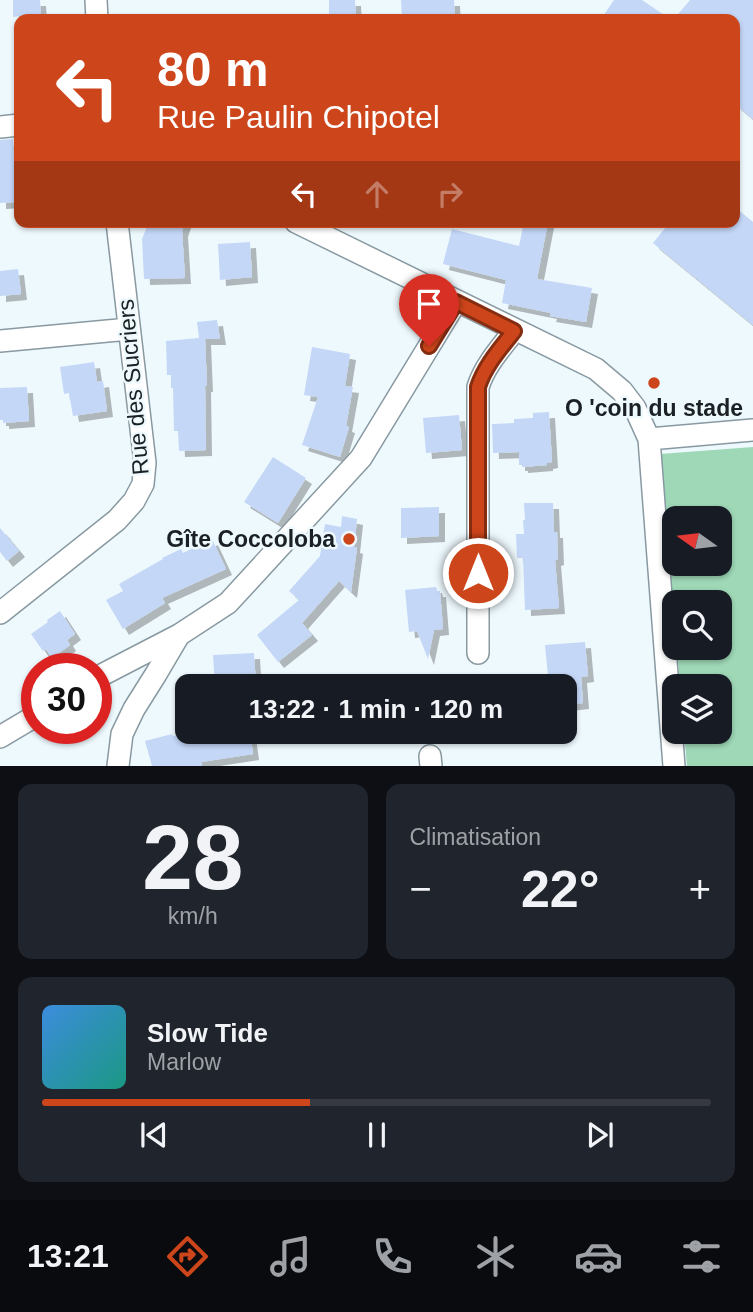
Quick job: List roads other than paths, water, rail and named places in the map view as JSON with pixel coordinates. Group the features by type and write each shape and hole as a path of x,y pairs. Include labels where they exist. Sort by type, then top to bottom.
{"street":[{"name":"Rue des Sucriers","path":"0,613 117,520 134,501 143,484 145,464 118,228"},
{"path":"308,228 596,369 622,391 635,408 649,439 674,766"},
{"path":"112,670 178,635 228,603 361,458 456,302"},
{"path":"0,341 129,329"},
{"path":"478,653 478,387 489,364 514,331"},
{"path":"649,439 753,430"},
{"path":"117,766 122,734 178,635"},
{"path":"0,737 21,725"}],"place":[{"name":"O 'coin du stade","path":"654,383"},
{"name":"Gîte Coccoloba","path":"349,539"}]}
